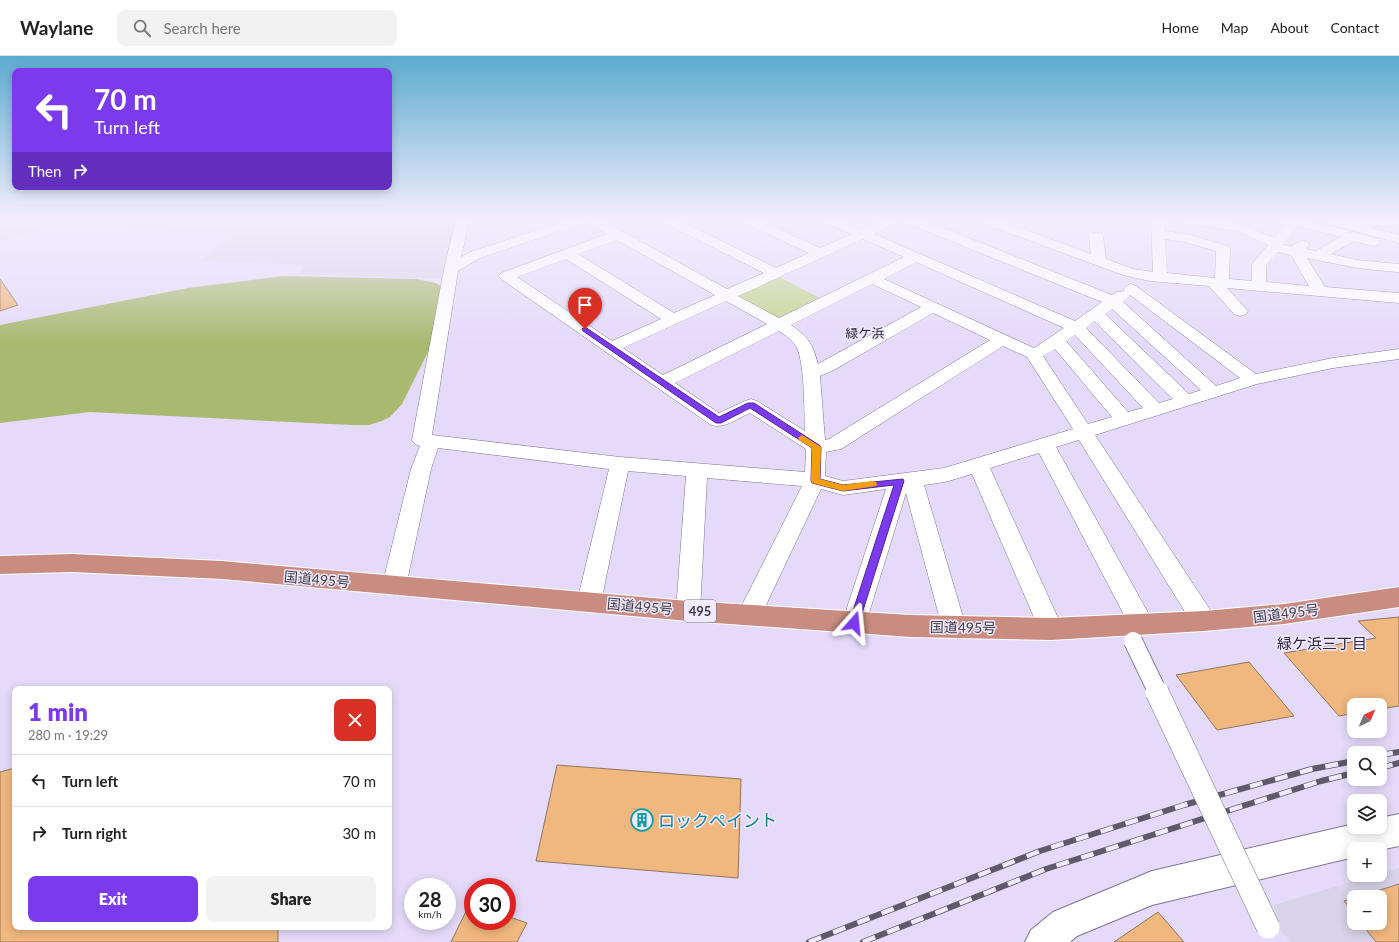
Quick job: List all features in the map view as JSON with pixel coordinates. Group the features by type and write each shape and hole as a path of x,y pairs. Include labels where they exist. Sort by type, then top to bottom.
{"highway":[{"name":"国道495号","path":"0,565 72,563 222,570 688,611 854,623 1138,633 1204,621 1284,614 1399,597"}],"street":[{"path":"453,260 435,358 422,440 620,464 815,480 843,488 945,475 979,466 1184,400 1253,380 1332,363 1399,354"},
{"path":"451,269 466,260"},
{"path":"547,260 506,276 718,421 751,404 816,447 834,445 1002,340"},
{"path":"578,260 672,319"},
{"path":"664,260 778,324 796,336 805,346 811,372 816,447 815,480 749,615"},
{"path":"750,260 775,273"},
{"path":"611,347 803,260"},
{"path":"663,382 909,260"},
{"path":"924,260 1076,327 1156,410"},
{"path":"1012,260 1113,301 1213,392"},
{"path":"1095,260 1143,276 1160,276 1218,283 1259,285 1399,298"},
{"path":"1160,260 1160,276"},
{"path":"1221,260 1218,283 1240,311"},
{"path":"1259,285 1259,264 1262,260"},
{"path":"1306,260 1320,291"},
{"path":"1339,260 1357,264 1398,267"},
{"path":"1357,264 1380,296"},
{"path":"1033,354 1041,351 1096,314 1140,282 1143,276"},
{"path":"873,279 1033,354 1204,621"},
{"path":"1131,289 1253,380"},
{"path":"811,372 828,366 933,307"},
{"path":"1096,314 1184,400"},
{"path":"1056,341 1124,419"},
{"path":"394,586 422,469 431,441"},
{"path":"1044,444 1138,633 1268,927"},
{"path":"589,602 620,464"},
{"path":"979,466 1051,629"},
{"path":"688,611 697,470"},
{"path":"854,623 906,480"},
{"path":"906,480 954,627"},
{"path":"1043,942 1065,924 1152,888 1399,830"}],"shaded area":[{"path":"209,260 447,260 441,279 300,274 306,265"},
{"path":"1399,868 1399,942 1292,942 1277,927 1274,905 1351,882 1387,882 1387,872"}],"green space":[{"path":"283,276 416,279 436,283 442,287 447,314 402,404 390,417 369,425 352,425 90,412 0,423 0,325 188,288"},
{"path":"777,276 820,298 778,319 734,295"}],"building":[{"path":"0,279 18,305 0,311"},
{"path":"1399,617 1399,706 1387,708 1387,698 1347,698 1347,714 1339,716 1284,653 1376,638 1358,621"},
{"path":"1249,662 1294,716 1217,730 1176,675"},
{"name":"ロックペイント","path":"557,765 741,779 738,878 536,861"},
{"path":"12,769 12,930 278,930 278,942 0,942 0,772"},
{"path":"1399,884 1399,942 1376,942 1367,930 1387,930 1387,890 1380,890"},
{"path":"1158,912 1184,942 1114,942"},
{"path":"464,915 464,930 516,930 516,919 527,923 517,942 451,942"}],"railway":[{"path":"1387,754 1399,752"},
{"path":"809,942 1040,851 1184,805 1312,769 1347,762"},
{"path":"1387,766 1399,763"},
{"path":"863,942 1046,869 1321,781 1347,775"}],"slow traffic":[{"path":"802,438 816,447 815,480 843,488 872,484"}],"place":[{"name":"ロックペイント","path":"642,820"}],"district":[{"name":"緑ケ浜","path":"865,333"},
{"name":"緑ケ浜三丁目","path":"1322,643"}],"route":[{"path":"585,329 718,421 751,404 816,447 815,480 843,488 899,481 854,623"}]}
